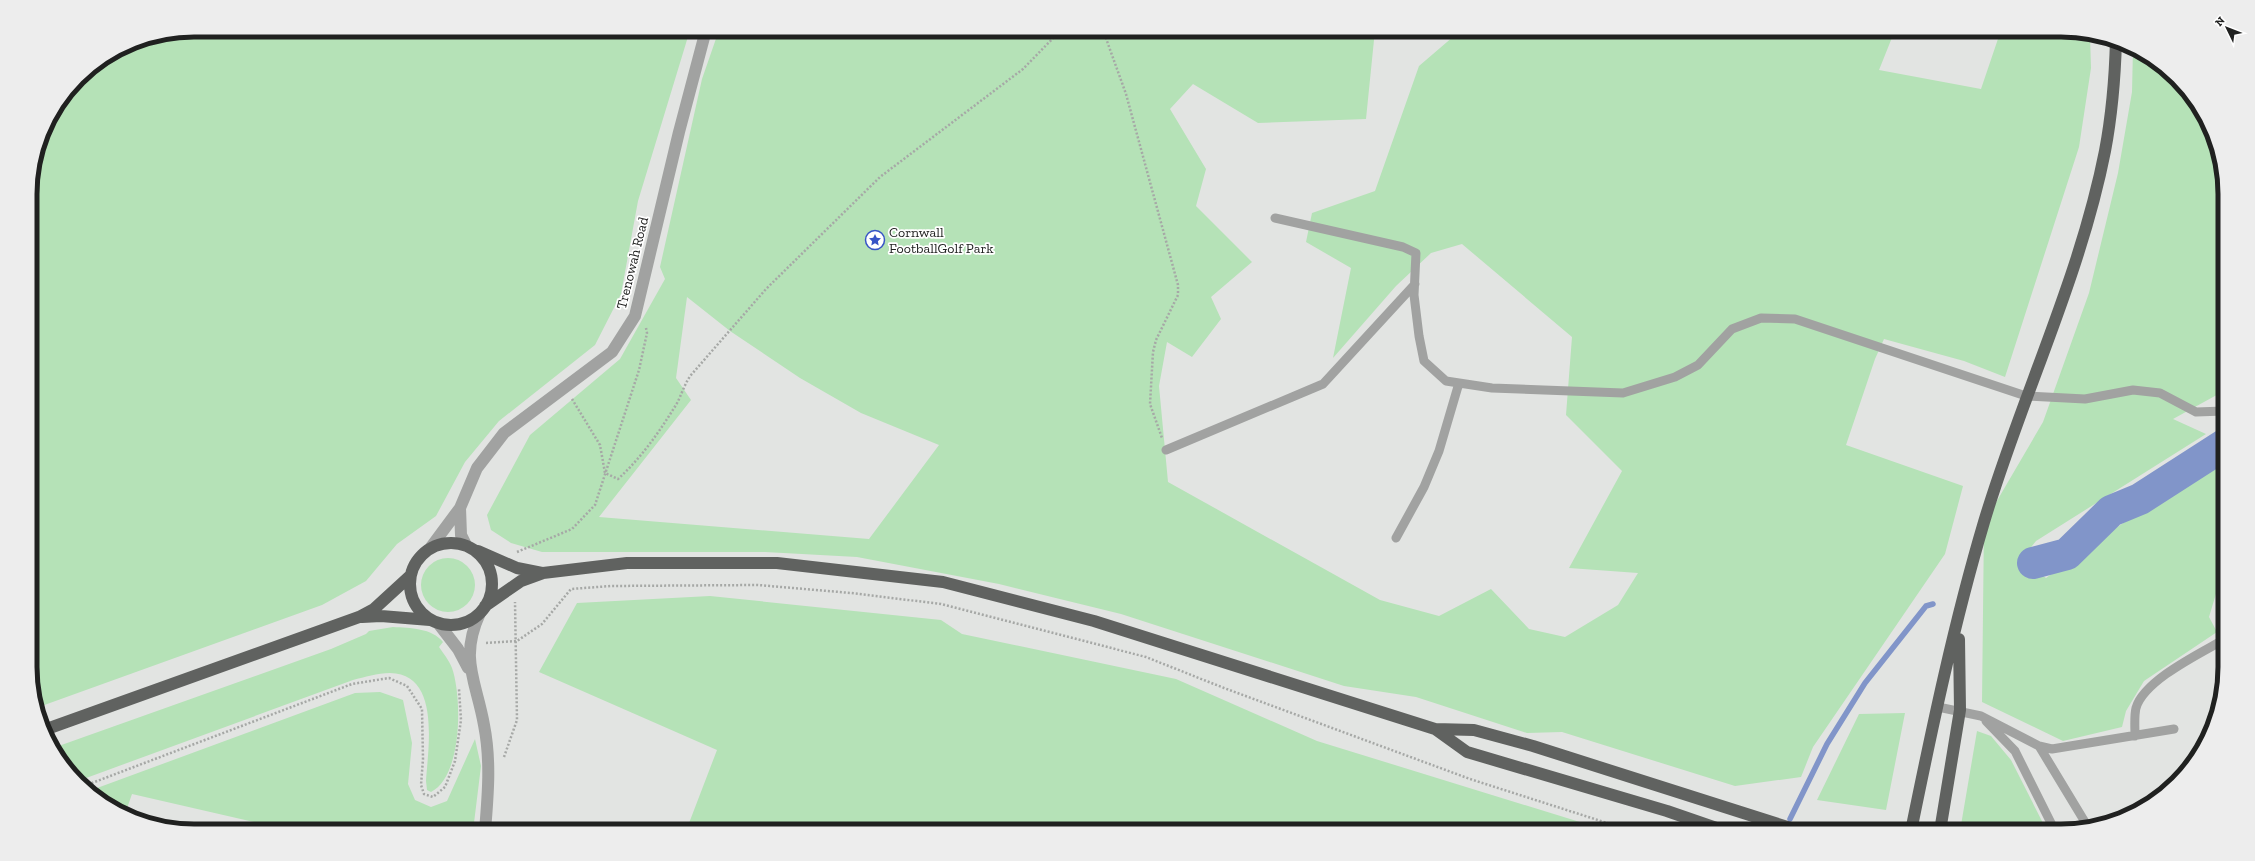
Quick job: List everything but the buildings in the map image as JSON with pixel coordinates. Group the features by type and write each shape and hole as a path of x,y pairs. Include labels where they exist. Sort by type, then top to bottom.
{"highway":[{"path":"1913,824 1938,707 1984,523 2026,396 2073,269 2092,208 2110,120 2115,47"},
{"path":"49,728 359,617 374,609 410,576 420,556 431,547 445,543 469,547 513,566 543,573"},
{"path":"469,547 484,560 491,574 491,591 482,609"},
{"path":"359,617 381,616 460,624 514,586 543,573 627,563 777,563 943,582 1094,621 1435,729 1474,730 1533,746 1778,824"},
{"path":"410,576 410,591 415,604 434,621"},
{"path":"1941,824 1960,710 1959,620"},
{"path":"1435,729 1467,752 1667,811 1705,824"}],"street":[{"name":"Trenowah Road","path":"431,547 460,508 477,468 504,433 612,352 635,316 679,132 704,37"},
{"name":"Trenowah Road","path":"460,508 461,535 469,547"},
{"path":"470,671 471,631 482,609"},
{"path":"434,621 458,649 470,671 484,725 490,774 486,824"}],"lane":[{"path":"1275,218 1403,247 1416,253 1414,284 1419,336 1424,361 1446,381 1492,388 1623,394 1675,377 1698,365 1732,329 1761,318 1795,319 2026,396 2085,399 2133,390 2160,393 2196,412 2218,411"},
{"path":"1166,450 1323,384 1414,284"},
{"path":"1396,538 1424,487 1439,451 1458,383"},
{"path":"2135,736 2136,708 2146,691 2160,678 2218,643"},
{"path":"1938,707 1960,710 1981,716 2039,746 2052,749 2174,729"},
{"path":"1981,716 2015,751 2052,824"},
{"path":"2039,746 2085,822"}],"path":[{"path":"605,474 618,479 631,467 675,407 684,384 691,375 766,289 838,216 880,177 1023,69 1054,37"},
{"path":"1106,37 1126,94 1178,285 1176,301 1156,340 1150,378 1150,404 1166,450"},
{"path":"513,566 513,554 572,529 595,505 640,370 647,333 645,326"},
{"path":"565,388 600,445 605,474"},
{"path":"470,644 517,641 542,624 571,589 611,586 758,585 851,593 941,604 1146,657 1470,779 1610,824"},
{"path":"490,774 502,762 518,720 517,641 514,586"},
{"path":"90,784 352,684 389,678 407,686 422,710 423,759 421,785 424,794 433,797 445,787 455,761 461,720 459,686"}],"green space":[{"path":"688,37 638,201 621,294 595,345 499,421 465,462 436,516 397,544 366,581 322,605 42,706 37,677 37,184 45,144 58,116 83,83 107,64 125,53 144,45 174,38"},
{"path":"717,37 1374,37 1366,119 1258,123 1193,84 1170,109 1206,169 1196,206 1252,262 1211,297 1221,319 1192,357 1167,342 1159,386 1168,482 1380,600 1439,616 1491,589 1529,629 1565,637 1618,605 1638,573 1569,568 1622,471 1566,415 1572,337 1462,244 1431,253 1396,286 1333,358 1351,268 1306,242 1312,213 1375,191 1419,66 1453,37 1892,37 1879,70 1981,89 1999,37 2071,37 2090,40 2091,68 2079,147 2005,377 1964,361 1884,339 1875,359 1846,445 1963,486 1945,554 1813,747 1801,777 1735,786 1562,732 1527,733 1416,697 1344,686 1121,614 999,584 857,557 765,552 542,552 511,543 491,530 487,515 530,435 620,359 665,279 660,267 702,79","holes":["687,297 730,331 800,378 861,413 939,445 869,539 599,517 691,400 676,378"]},
{"path":"2133,55 2164,76 2179,91 2202,125 2213,154 2218,184 2218,394 2173,419 2206,434 2036,541 2019,562 2025,574 2039,573 2046,578 2218,455 2218,587 2209,617 2217,632 2144,681 2126,711 2122,727 2063,741 1982,702 1984,523 2043,422 2089,293 2118,173 2132,92"},
{"path":"443,558 453,558 463,562 471,570 475,580 475,590 471,600 463,608 453,612 443,612 433,608 425,600 421,590 421,580 425,570 433,562"},
{"path":"710,596 941,620 962,634 1176,679 1317,741 1586,824 689,824 717,750 539,672 577,603"},
{"path":"393,627 427,631 438,637 443,642 439,647 451,665 455,681 458,715 457,734 449,770 442,783 431,792 427,790 426,781 429,733 428,715 424,699 417,686 406,677 390,673 376,674 353,680 84,779 59,746 331,649 366,634 369,631"},
{"path":"380,692 403,700 412,743 408,784 415,800 431,807 447,801 475,739 481,766 474,824 263,824 132,794 127,809 96,789 355,693"},
{"path":"1905,713 1886,810 1817,800 1859,714"},
{"path":"1977,731 1991,736 2011,760 2043,824 1961,824"}],"waterway":[{"path":"2033,563 2067,554 2111,511 2140,499 2218,449"},
{"path":"1790,819 1827,744 1865,683 1926,606 1933,604"}],"place":[{"name":"Cornwall FootballGolf Park","path":"875,240"}]}
